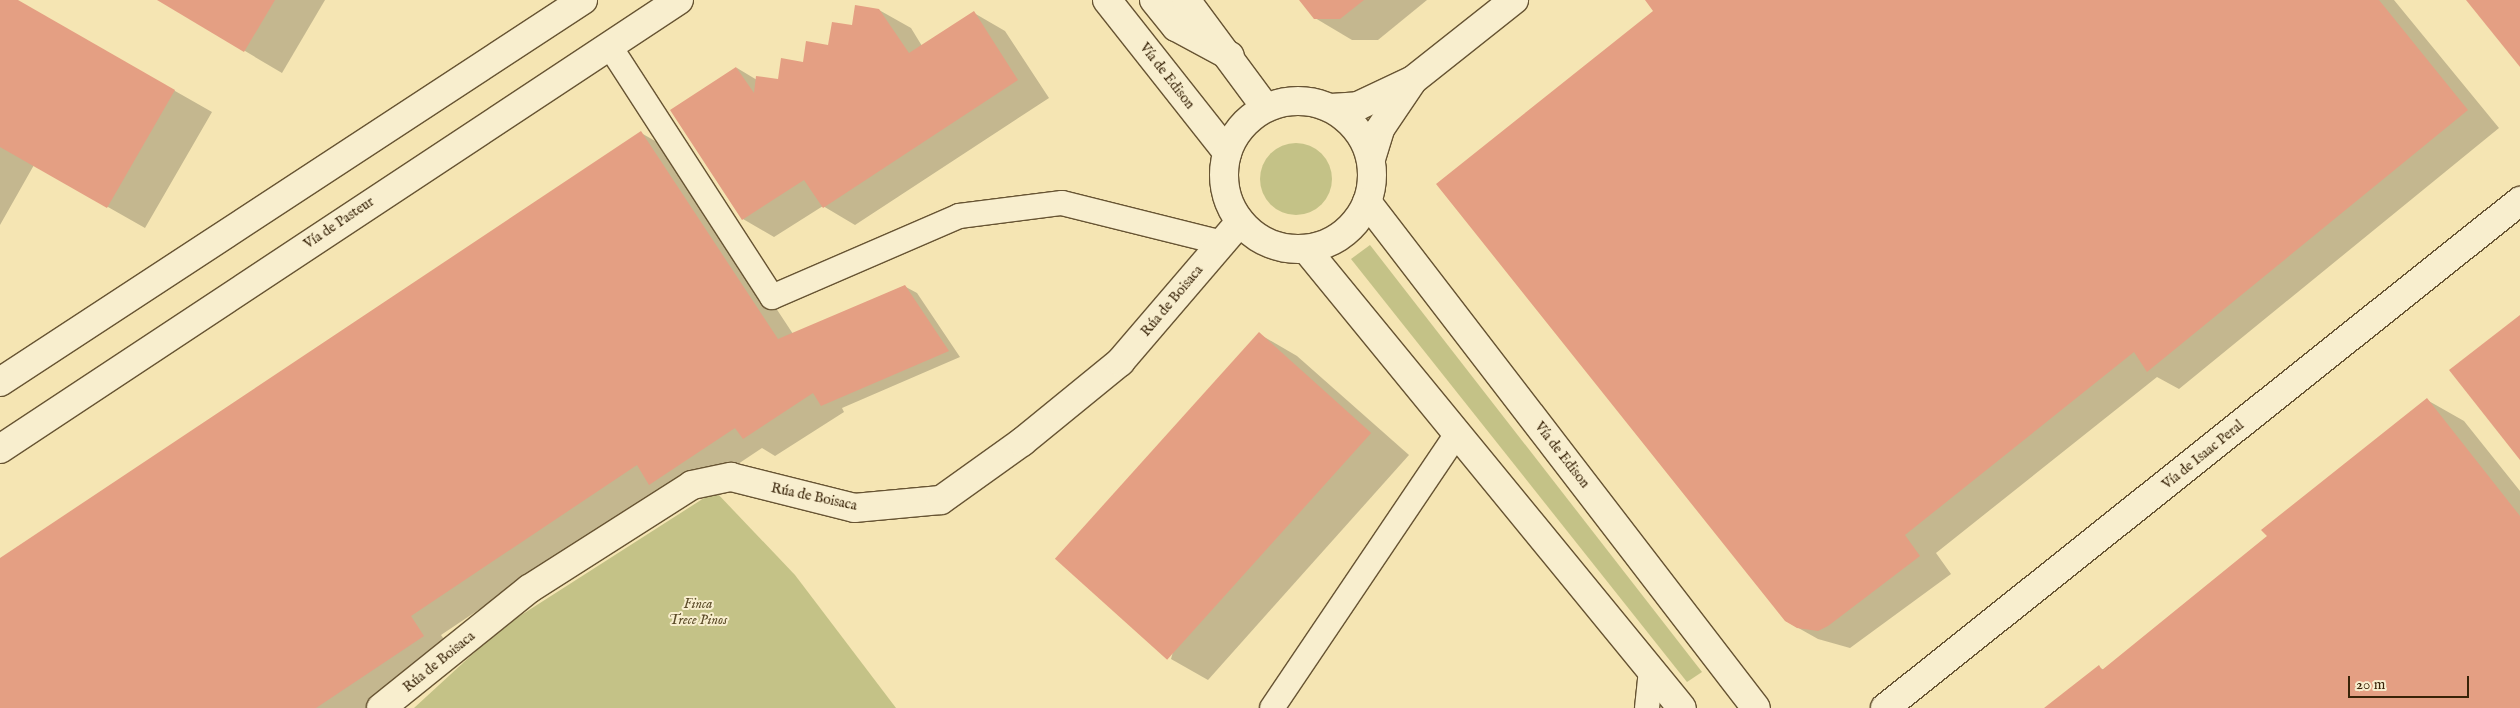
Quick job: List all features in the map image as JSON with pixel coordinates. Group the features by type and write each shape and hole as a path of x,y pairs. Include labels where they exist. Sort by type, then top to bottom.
{"street":[{"path":"0,382 583,0"},
{"name":"Vía de Pasteur","path":"0,449 678,0"},
{"name":"Vía de Edison","path":"1107,0 1227,152"},
{"path":"1154,0 1176,27 1230,56"},
{"path":"1186,0 1230,56 1266,108"},
{"path":"1413,80 1380,129 1371,159 1368,202 1343,234 1306,249 1282,248 1260,238 1240,222 1228,201 1224,177 1227,152 1249,118 1266,108 1288,101 1332,108 1358,106 1413,80 1514,0"},
{"path":"1332,108 1363,139 1371,159"},
{"name":"Vía de Isaac Peral","path":"1884,708 2520,201"},
{"name":"Vía de Edison","path":"1368,202 1757,707"},
{"name":"Rúa de Boisaca","path":"381,708 529,589 692,485 730,477 854,508 941,500 1022,442 1120,362 1240,222"},
{"path":"1306,249 1682,708"}],"lane":[{"path":"609,45 772,297 959,216 1062,203 1222,243"},
{"path":"1272,708 1457,434"},
{"path":"1646,708 1651,670"}],"green space":[{"path":"1303,143 1322,153 1330,165 1332,179 1330,193 1322,205 1310,213 1289,215 1270,205 1262,193 1260,172 1270,153 1282,145"},
{"path":"1370,245 1702,672 1687,682 1351,259"},
{"name":"Finca Trece Pinos","path":"715,491 795,575 896,708 414,708 501,628"}],"building":[{"path":"0,0 18,0 175,90 107,208 0,147"},
{"path":"157,0 275,0 244,52"},
{"path":"1299,0 1364,0 1340,19 1314,19"},
{"path":"1645,0 2379,0 2468,110 2147,372 2134,352 1905,535 1920,556 1828,626 1818,631 1797,628 1785,621 1436,184 1653,11"},
{"path":"2466,0 2520,0 2520,67"},
{"path":"855,5 879,9 909,53 974,11 1018,80 823,208 804,180 742,220 670,110 736,67 754,93 756,76 778,79 781,58 803,62 806,41 828,45 832,22 852,25"},
{"path":"641,131 778,339 905,285 949,351 821,406 813,393 743,439 735,428 649,485 637,465 411,616 424,636 316,708 0,708 0,558"},
{"path":"2520,315 2520,460 2449,370"},
{"path":"1259,332 1371,433 1167,660 1055,559"},
{"path":"2427,398 2520,516 2520,708 2044,708 2099,665 2102,670 2267,536 2261,530"}]}
